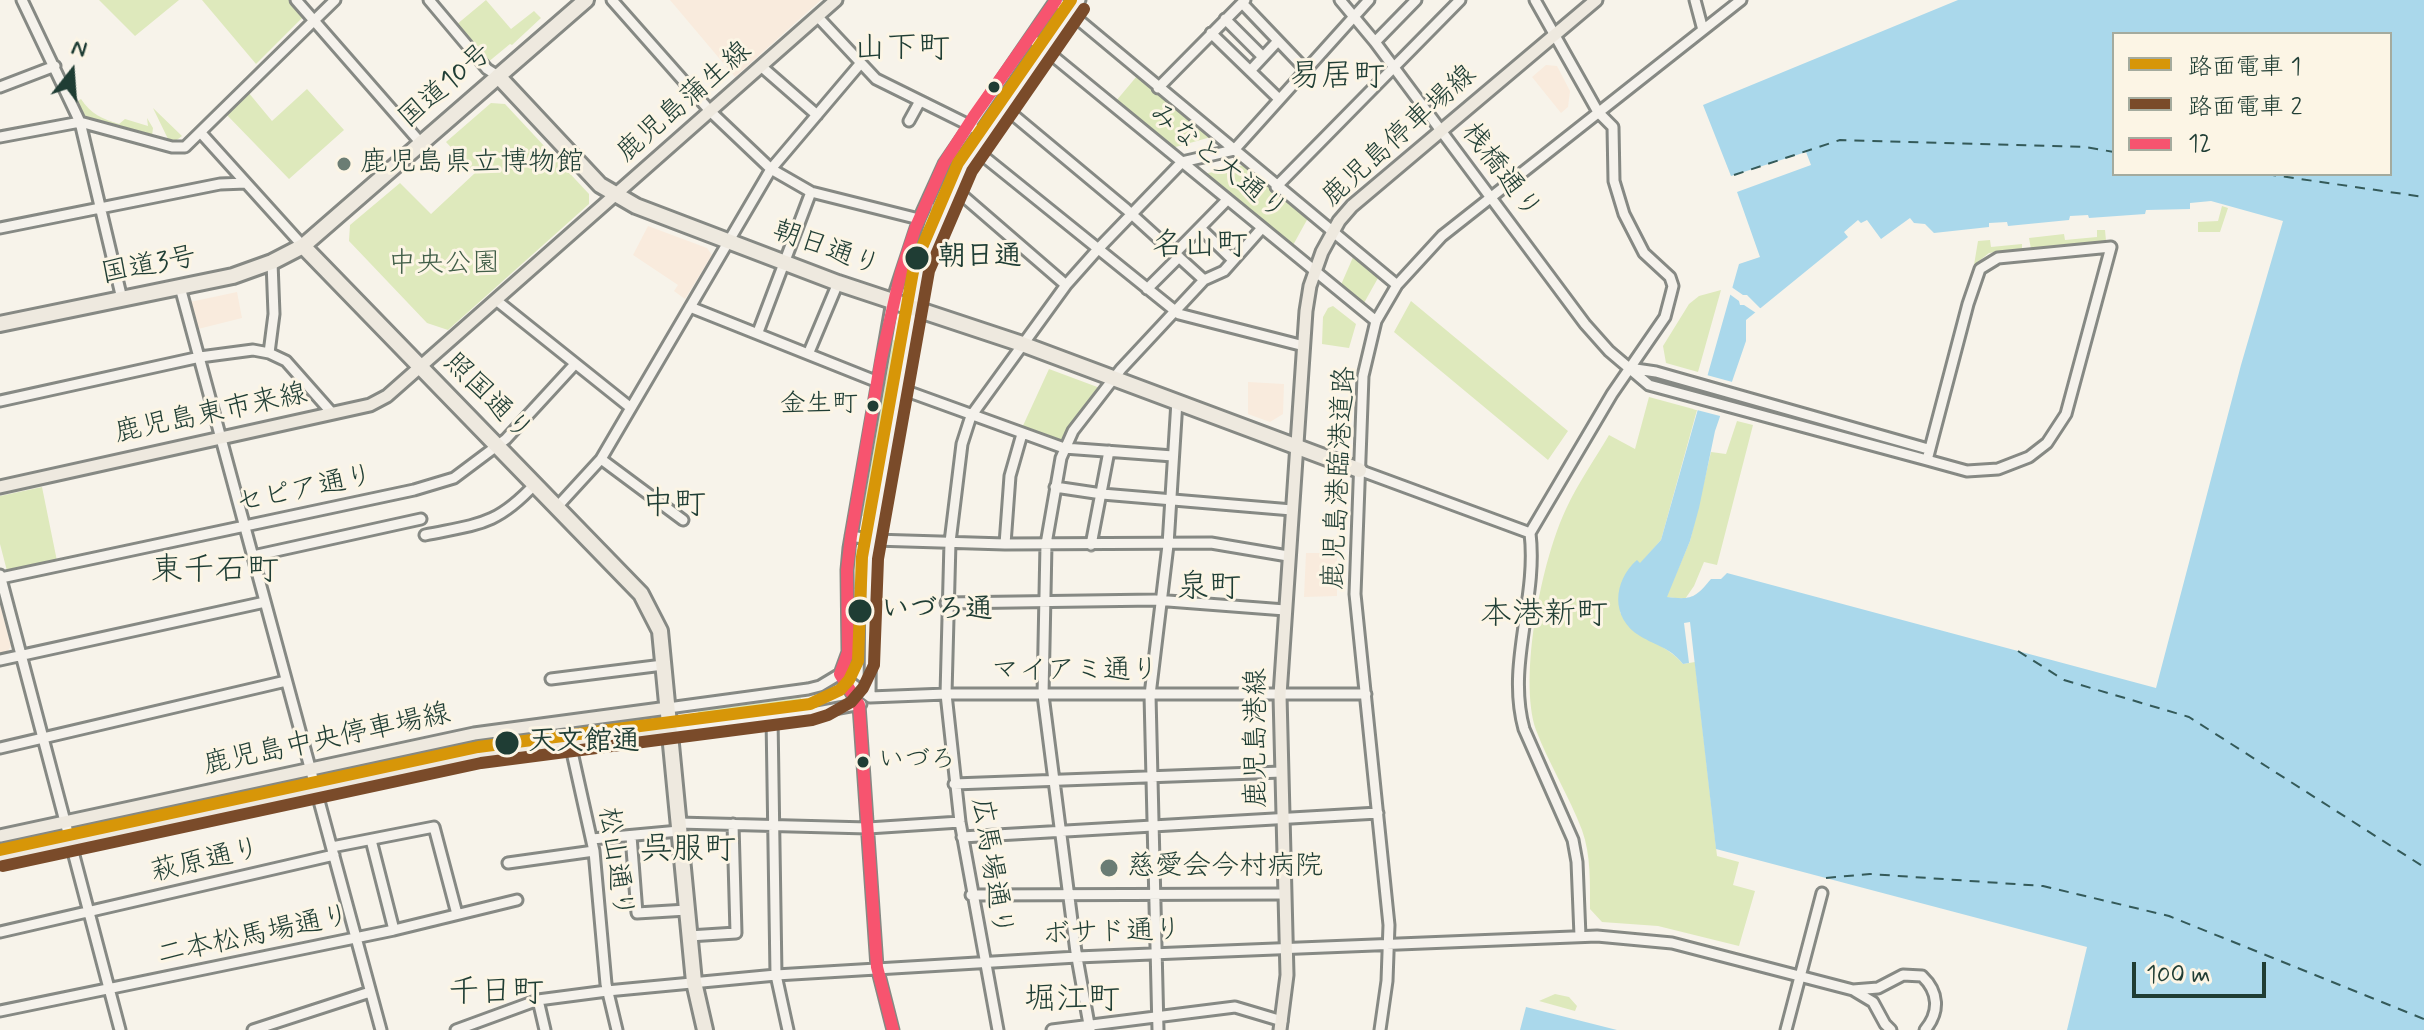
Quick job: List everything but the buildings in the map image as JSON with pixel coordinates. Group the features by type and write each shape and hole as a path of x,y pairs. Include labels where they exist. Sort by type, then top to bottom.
{"highway":[{"name":"国道10号","path":"303,246 586,0"},
{"name":"朝日通り","path":"498,76 600,185 614,195 838,283 1022,344 1359,470"},
{"name":"国道3号","path":"0,324 233,276 272,262 303,246"},
{"name":"照国通り","path":"303,246 641,594 660,631 694,982 705,1030"}],"main road":[{"name":"鹿児島蒲生線","path":"421,368 836,0"},
{"name":"鹿児島停車場線","path":"1297,446 1306,311 1315,272 1332,232 1352,206 1596,0"},
{"name":"鹿児島東市来線","path":"0,487 370,405 387,396 421,368"},
{"name":"鹿児島港線","path":"1281,1025 1287,988 1280,695 1297,446"},
{"name":"鹿児島中央停車場線","path":"0,836 474,734 668,708"},
{"name":"鹿児島中央停車場線","path":"0,859 481,755 670,731"}],"street":[{"path":"22,0 80,122 122,299"},
{"path":"296,0 420,142"},
{"path":"0,137 80,122 172,147 185,147 335,0"},
{"path":"429,0 487,69 498,76"},
{"path":"612,0 711,112 771,169 811,192 919,219"},
{"path":"668,708 808,689 840,674 848,652 847,570 851,536 892,301 919,219 944,164 1056,0"},
{"name":"みなと大通り","path":"1056,0 1276,187 1397,285"},
{"path":"870,697 871,562 914,308 923,273 955,189 986,136 1080,0"},
{"name":"桟橋通り","path":"1340,0 1375,42 1585,324 1609,351 1649,385 1967,471 1990,471 2012,466 2047,443 2066,414 2111,247 1998,258 1980,269 1928,449"},
{"path":"1182,162 1234,150 1369,0"},
{"path":"1375,42 1416,0"},
{"path":"1276,187 1460,0"},
{"path":"1535,0 1598,112 1613,127 1614,181 1632,235 1651,262 1667,273 1673,286 1665,317 1629,368 1530,533 1533,558 1517,680 1519,712 1573,840 1580,936"},
{"path":"1695,0 1703,30"},
{"name":"鹿児島港臨港道路","path":"1380,1030 1389,943 1355,594 1363,376 1376,321 1397,285 1442,236 1741,0"},
{"path":"1158,88 1243,2 1306,70"},
{"path":"818,17 876,79 986,136"},
{"path":"1225,19 1263,57"},
{"path":"1211,33 1279,99"},
{"name":"みなと大通り","path":"1031,38 1376,321"},
{"path":"1250,71 1277,42"},
{"path":"557,507 601,459 771,169 860,64"},
{"path":"0,87 55,66"},
{"path":"762,67 817,115"},
{"path":"909,121 920,101"},
{"path":"1005,108 1132,214 1204,280"},
{"name":"照国通り","path":"201,133 303,246"},
{"path":"977,151 1179,314 1304,346"},
{"name":"広馬場通り","path":"998,1030 962,837 946,694 946,603 962,444 971,416 1066,285 1182,162"},
{"path":"0,228 220,184 246,183"},
{"path":"955,189 1066,285"},
{"path":"758,332 811,192"},
{"path":"1147,289 1227,200"},
{"path":"1200,228 1233,260"},
{"path":"1089,1028 1068,894 1043,695 1046,544 1055,487 1064,448 1114,378 1204,280 1218,276 1262,228"},
{"path":"269,353 274,314 272,262"},
{"path":"809,352 838,283"},
{"path":"180,287 381,1030"},
{"path":"496,300 631,408"},
{"path":"690,307 878,382"},
{"path":"0,401 200,357 253,350 286,361 332,413"},
{"name":"セピア通り","path":"0,576 406,492 454,478 498,445 575,364"},
{"path":"1629,368 1656,372 1928,449 1927,460"},
{"path":"901,389 1064,448 1173,456"},
{"path":"1158,1030 1150,695 1163,600 1177,401"},
{"path":"1005,544 1010,476 1022,434"},
{"path":"1091,545 1109,451"},
{"path":"601,459 683,520"},
{"path":"1359,470 1530,533"},
{"path":"425,535 497,518 514,507 535,484"},
{"path":"1055,487 1102,494 1292,510"},
{"path":"253,556 421,519"},
{"path":"851,536 874,540 1005,544 1211,543 1288,556"},
{"path":"0,576 120,1030"},
{"path":"946,603 1163,600 1285,610"},
{"path":"0,660 265,602"},
{"path":"551,679 663,665"},
{"path":"840,674 870,697"},
{"path":"840,674 859,705 877,967 893,1030"},
{"path":"0,748 286,681"},
{"name":"マイアミ通り","path":"870,697 946,694 1366,694"},
{"path":"670,731 859,705 870,697"},
{"path":"772,717 776,975 788,1030"},
{"name":"松山通り","path":"570,743 594,851 607,991 617,1030"},
{"path":"954,784 1282,772"},
{"path":"962,837 1378,813"},
{"path":"592,839 631,836 678,827 733,824 868,828 960,822"},
{"path":"689,936 736,933 733,824"},
{"name":"萩原通り","path":"0,932 434,827 457,914"},
{"path":"631,836 637,913 687,910"},
{"path":"371,840 394,930"},
{"path":"508,863 594,851"},
{"path":"1786,1030 1822,893"},
{"path":"971,895 1284,894"},
{"name":"二本松馬場通り","path":"0,1011 394,930 517,900"},
{"name":"ボサド通り","path":"456,1030 538,1000 776,975 1077,957 1580,936 1659,941 1853,990"},
{"path":"1853,990 1878,988 1903,975 1922,976 1934,989 1936,997 1932,1020 1925,1030"},
{"path":"1853,990 1873,1002 1891,1030"},
{"path":"253,1030 370,992"},
{"path":"538,1000 545,1030"},
{"path":"1052,1030 1089,1028 1235,1007 1281,1025"}],"shaded area":[{"path":"670,0 821,0 735,77"},
{"path":"1546,65 1557,66 1570,91 1568,107 1561,113 1532,77"},
{"path":"648,226 707,248 712,255 685,299 674,291 678,285 633,255"},
{"path":"237,292 242,318 198,329 190,302"},
{"path":"1248,382 1284,384 1283,414 1270,422 1248,414"},
{"path":"1306,553 1337,553 1337,596 1304,597"},
{"path":"0,604 11,646 8,651 0,653"}],"green space":[{"path":"99,0 179,0 135,36"},
{"path":"202,0 295,0 304,16 256,64"},
{"path":"486,0 511,29 534,11 541,18 487,63 456,25"},
{"path":"1137,76 1211,137 1172,148 1116,101"},
{"path":"1005,82 1013,88 987,126 979,121"},
{"path":"307,89 344,130 289,179 224,112 248,92 272,121"},
{"path":"81,99 97,115 119,124 125,119 148,126 147,118 153,128 152,136 82,116 75,103"},
{"name":"中央公園","path":"491,103 505,104 589,194 589,204 448,330 427,323 349,241 350,225 400,183 431,214 475,173 446,142"},
{"path":"153,108 182,136 174,142 169,141"},
{"path":"964,143 972,148 947,192 939,188"},
{"path":"1244,165 1308,218 1292,247 1204,174"},
{"path":"2222,206 2228,208 2220,232 2198,232 2198,222 2218,221"},
{"path":"2097,230 2105,230 2106,241 2031,249 2029,238 2064,234 2065,240 2097,237"},
{"path":"1990,240 1991,247 2022,244 2022,249 1989,253 1974,265 1978,241"},
{"path":"917,242 926,246 915,273 906,270"},
{"path":"1354,255 1378,278 1361,304 1340,287"},
{"path":"1721,290 1698,372 1666,363 1663,346 1689,304 1699,296"},
{"path":"1411,301 1568,431 1548,460 1394,332"},
{"path":"1333,306 1356,324 1349,348 1322,344 1323,317"},
{"path":"893,340 902,342 871,518 862,516"},
{"path":"1049,369 1100,388 1062,441 1058,442 1021,430"},
{"path":"1649,397 1697,410 1661,540 1640,564 1620,612 1633,629 1666,649 1683,664 1695,662 1717,856 1739,862 1733,885 1755,891 1739,946 1658,926 1602,922 1590,909 1585,840 1536,730 1531,707 1531,650 1535,618 1557,531 1576,490 1609,435 1635,449"},
{"path":"1737,421 1753,425 1717,565 1704,562 1685,599 1666,597 1690,541 1711,452 1726,454"},
{"path":"42,487 57,561 7,571 0,544 0,496"},
{"path":"856,549 866,550 863,590 854,589"},
{"path":"853,600 863,600 863,642 854,642"},
{"path":"801,698 802,707 699,721 698,711"},
{"path":"637,720 638,729 496,747 494,738"},
{"path":"457,744 459,753 332,781 330,772"},
{"path":"299,779 301,788 91,833 89,823"},
{"path":"49,832 51,841 0,852 0,842"},
{"path":"1555,994 1569,997 1577,1006 1575,1011 1539,1001"}],"water":[{"path":"1958,0 2424,0 2424,1030 2067,1030 2087,947 1716,849 1690,622 1684,623 1689,663 1683,664 1668,650 1630,628 1618,599 1623,578 1629,569 1637,560 1640,563 1661,540 1739,264 1760,257 1737,192 1811,165 1806,152 1731,176 1703,105","holes":["2211,201 2283,221 2241,365 2156,688 1727,573 1721,579 1711,579 1692,596 1667,597 1690,541 1715,431 1746,341 1746,320 1848,237 1844,232 1858,220 1861,223 1867,220 1881,239 1910,218 1914,223 1925,224 1934,233 1989,227 1989,223 2007,222 2008,226 2069,220 2070,216 2088,215 2089,218 2145,214 2146,210 2190,209 2190,203"]},
{"path":"1526,1007 1617,1030 1520,1030"}],"pier":[{"path":"1730,286 1747,295 1761,309 1756,313 1740,305 1728,293"},
{"path":"1703,374 1736,383 1724,417 1693,409"}],"ferry route":[{"path":"1734,175 1840,140 2085,147 2112,152"},
{"path":"2280,176 2424,197"},
{"path":"2018,651 2064,680 2189,717 2424,867"},
{"path":"1826,878 1870,874 2043,886 2169,916 2424,1019"}],"tram line":[{"name":"1","path":"0,850 478,747 810,704 840,690 858,661 862,557 914,266 958,163 1071,0"},
{"name":"2","path":"3,866 481,763 812,720 851,702 863,688 874,665 878,559 929,271 972,171 1084,9"},
{"path":"927,234 933,205"}],"transit line":[{"name":"12","path":"893,1030 877,967 859,705 840,674 848,652 847,570 851,536 881,359 901,272 915,229 944,163 1056,0"}],"place":[{"name":"鹿児島県立博物館","path":"344,164"},
{"name":"朝日通","path":"917,258"},
{"name":"金生町","path":"873,406"},
{"name":"いづろ通","path":"860,611"},
{"name":"天文館通","path":"507,743"},
{"name":"いづろ","path":"863,762"},
{"name":"慈愛会今村病院","path":"1109,868"}],"district":[{"name":"山下町","path":"902,50"},
{"name":"易居町","path":"1337,78"},
{"name":"名山町","path":"1200,247"},
{"name":"中町","path":"674,506"},
{"name":"東千石町","path":"215,572"},
{"name":"泉町","path":"1209,589"},
{"name":"本港新町","path":"1544,616"},
{"name":"呉服町","path":"688,851"},
{"name":"千日町","path":"496,994"},
{"name":"堀江町","path":"1072,1001"}]}
